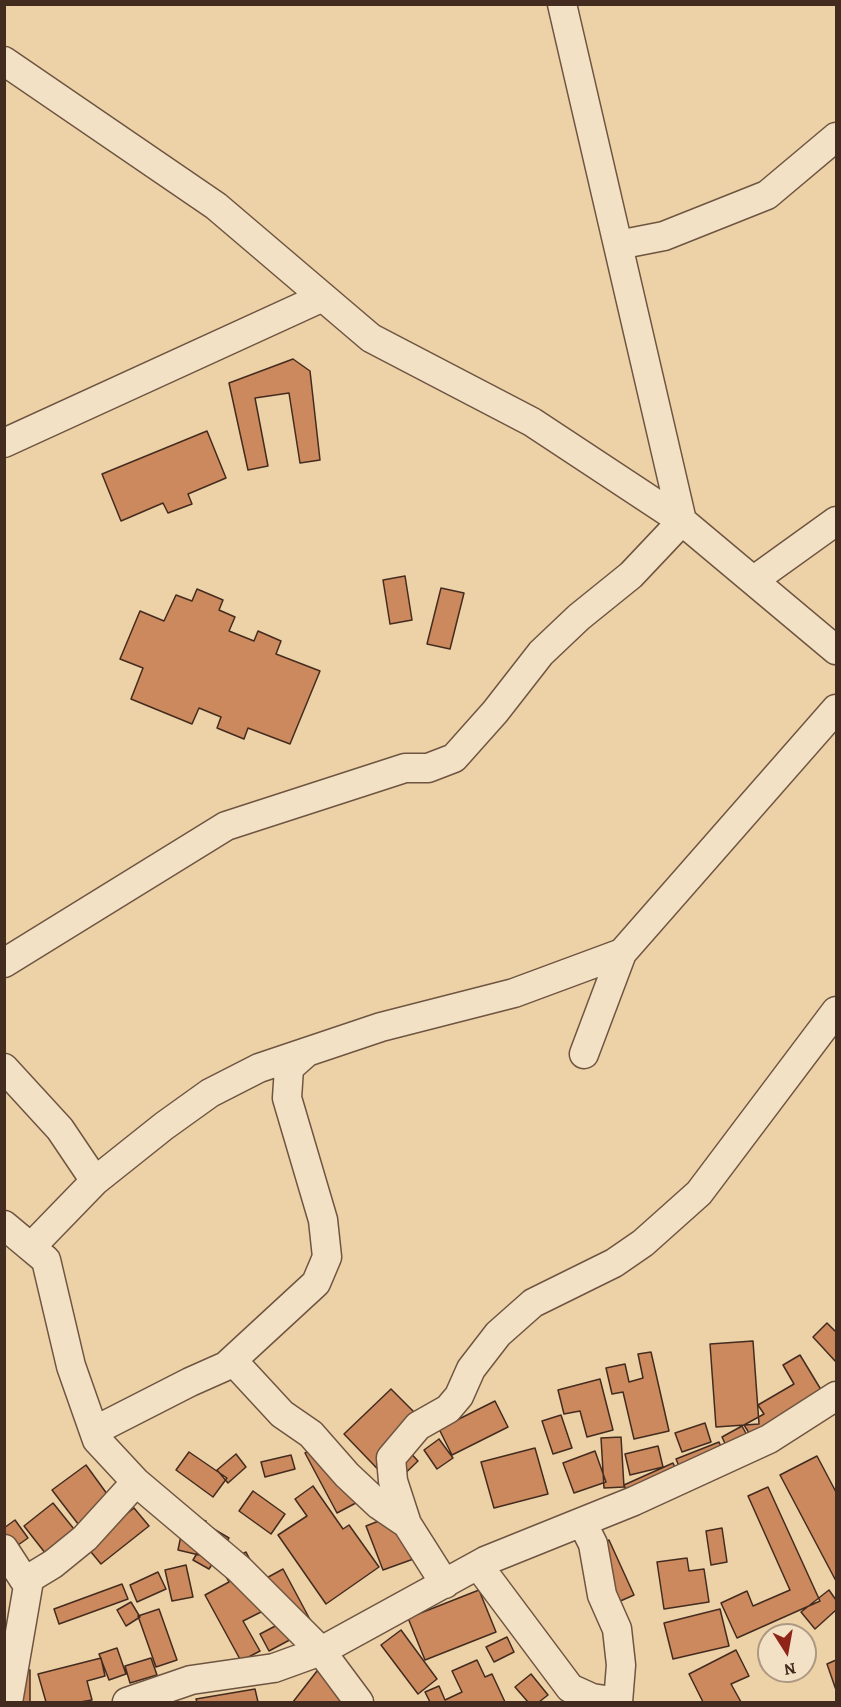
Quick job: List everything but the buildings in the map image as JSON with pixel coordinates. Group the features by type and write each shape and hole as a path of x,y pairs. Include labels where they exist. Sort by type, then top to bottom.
{"street":[{"path":"562,4 682,521"},
{"path":"4,61 216,206 371,338 532,422 682,521 837,650"},
{"path":"618,245 664,237 767,195 837,138"},
{"path":"4,443 323,297"},
{"path":"4,963 226,826 405,768 428,768 454,758 495,712 541,653 579,617 631,575 682,521"},
{"path":"754,580 837,521"},
{"path":"584,1054 622,953 837,709"},
{"path":"31,1247 95,1181 164,1126 210,1093 259,1068 381,1027 514,993 622,953"},
{"path":"445,1584 407,1524 393,1481 391,1458 418,1426 448,1409 459,1396 471,1369 498,1334 533,1303 614,1263 644,1243 699,1193 837,1011"},
{"path":"94,1431 233,1361 315,1283 327,1257 323,1220 287,1098 289,1068 307,1052"},
{"path":"4,1068 60,1129 95,1181"},
{"path":"4,1225 45,1260 71,1366 97,1440 136,1482 239,1569 321,1651 359,1702"},
{"path":"233,1361 282,1414 311,1434 355,1483 379,1505 407,1524"},
{"path":"127,1702 191,1680 274,1668 321,1651 478,1565 634,1502 769,1439 837,1396"},
{"path":"25,1581 53,1564 85,1538 136,1482"},
{"path":"478,1565 570,1688 592,1698 618,1702 621,1665 617,1629 602,1595 593,1545 582,1522"},
{"path":"4,1549 28,1586 8,1702"}]}
